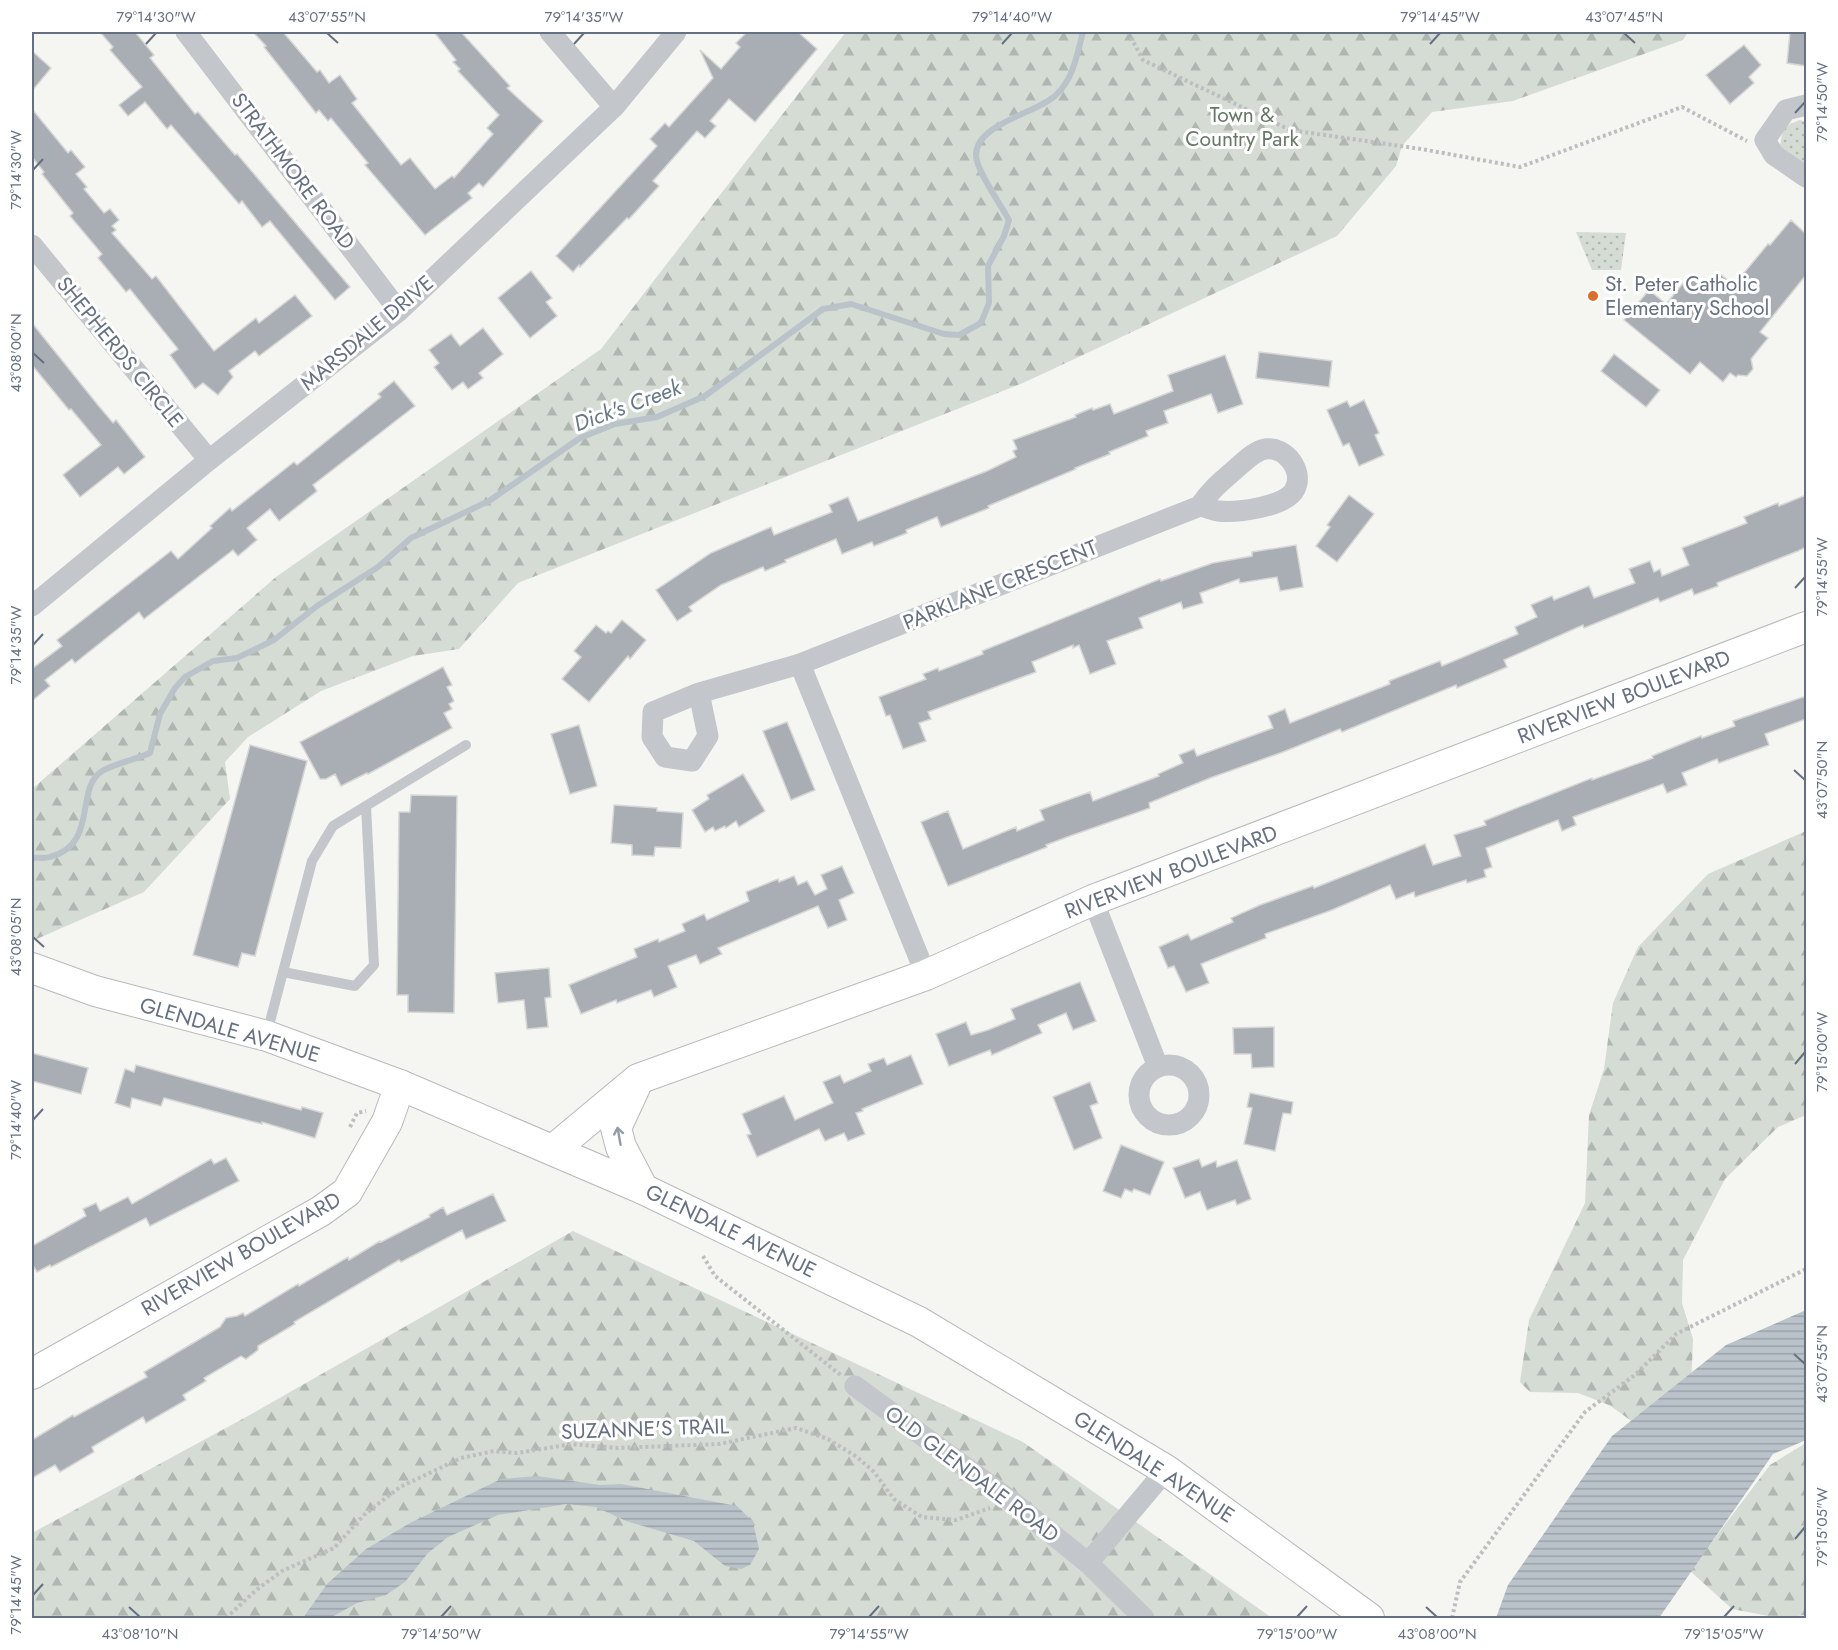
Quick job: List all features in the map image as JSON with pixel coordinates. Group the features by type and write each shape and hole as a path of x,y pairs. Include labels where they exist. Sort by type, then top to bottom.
{"street":[{"name":"STRATHMORE ROAD","path":"186,32 399,310"},
{"path":"550,32 614,107"},
{"name":"MARSDALE DRIVE","path":"32,606 209,460 399,310 614,107 676,32"},
{"path":"1806,105 1786,110 1765,140 1774,155 1806,177"},
{"name":"SHEPHERDS CIRCLE","path":"32,245 209,460"},
{"name":"PARKLANE CRESCENT","path":"699,693 800,664 1200,506"},
{"name":"RIVERVIEW BOULEVARD","path":"554,1149 638,1079 926,975 1093,900 1806,627"},
{"path":"800,664 926,975"},
{"path":"1093,900 1158,1067"},
{"name":"GLENDALE AVENUE","path":"32,968 95,991 267,1036 400,1085 643,1189 919,1322 1166,1470 1369,1618"},
{"path":"638,1079 616,1128 621,1147 643,1189"},
{"name":"RIVERVIEW BOULEVARD","path":"32,1374 321,1211 347,1192 387,1122 400,1085"},
{"name":"OLD GLENDALE ROAD","path":"855,1386 1010,1500 1088,1563 1144,1618"},
{"path":"1088,1563 1166,1470"}],"lane":[{"path":"267,1036 312,861 333,826 466,745"},
{"path":"283,972 355,986 374,965 366,806"}],"path":[{"path":"1128,32 1143,60 1290,130 1421,149 1520,167 1682,107 1774,155"},
{"path":"350,1127 357,1113 370,1111"},
{"path":"703,1256 716,1276 855,1386"},
{"path":"1452,1618 1460,1582 1585,1412 1636,1374 1676,1334 1806,1269"},
{"name":"SUZANNE'S TRAIL","path":"226,1618 255,1591 282,1571 334,1548 364,1515 400,1487 461,1458 494,1451 517,1453 572,1444 617,1448 719,1444 796,1428 828,1439 857,1456 874,1472 894,1499 922,1517 956,1520 1010,1500"}],"green space":[{"name":"Town & Country Park","path":"846,32 1688,32 1683,40 1513,101 1432,112 1402,146 1396,166 1337,236 1023,383 518,583 459,649 413,656 321,691 248,737 225,762 230,799 144,892 32,941 32,789 276,577 601,349"},
{"path":"1800,120 1806,122 1806,166 1789,158 1780,146 1785,129"},
{"path":"1576,232 1626,233 1621,270 1592,270"},
{"path":"1806,831 1806,1115 1778,1127 1725,1179 1683,1260 1682,1303 1693,1339 1691,1389 1640,1427 1609,1405 1578,1393 1530,1392 1520,1382 1529,1320 1585,1203 1589,1115 1604,1069 1613,1003 1638,947 1708,874"},
{"path":"573,1231 1023,1442 1272,1618 32,1618 32,1533 248,1416"},
{"path":"1806,1443 1806,1615 1779,1618 1732,1609 1690,1571 1770,1465"}],"shaded area":[{"path":"1806,1310 1806,1440 1773,1454 1659,1618 1496,1618 1508,1585 1612,1436 1726,1345"},
{"path":"537,1476 600,1485 621,1484 737,1506 753,1522 759,1549 750,1565 741,1569 725,1566 694,1541 626,1521 596,1507 566,1504 498,1515 448,1537 428,1553 405,1582 386,1595 357,1603 330,1618 303,1618 327,1584 366,1549 410,1523 501,1479"}],"building":[{"path":"100,32 135,32 154,55 150,58 195,114 198,112 235,155 237,154 350,287 335,300 270,221 262,227 242,201 239,204 171,125 167,129 145,102 128,116 119,105 142,87 110,50 113,47"},
{"path":"253,32 283,32 317,72 320,70 329,83 340,75 357,99 352,103 401,165 410,158 435,189 452,176 454,178 493,134 487,128 499,115 458,71 460,69 453,62 456,60 434,32 461,32 510,86 507,88 543,121 483,187 479,183 468,193 472,198 425,235 365,165 368,163 331,118 328,121 319,110 316,113"},
{"path":"747,32 798,32 817,49 755,122 729,99 710,121 716,126 705,138 697,131 653,181 659,186 629,219 627,218 573,272 556,256 657,146 650,139 665,123 669,127 713,78 700,50 721,69 740,47 736,43"},
{"path":"1790,32 1806,32 1806,66 1787,63"},
{"path":"1744,45 1761,65 1749,77 1754,83 1730,104 1706,75"},
{"path":"32,51 51,68 32,91"},
{"path":"32,109 68,153 71,150 85,167 76,174 87,187 84,189 104,213 110,209 119,220 112,226 116,230 112,233 152,279 156,276 214,351 256,318 259,323 295,295 312,316 259,356 255,351 229,371 233,377 218,395 203,383 195,389 170,355 178,349 130,289 126,292 98,258 102,254 70,216 73,213 42,174 44,172 32,157"},
{"path":"1791,220 1806,234 1806,275 1760,332 1768,338 1751,359 1753,369 1747,376 1738,375 1736,377 1730,373 1723,382 1700,362 1690,374 1624,320 1649,290 1666,304 1689,276 1706,291 1720,274 1734,285"},
{"path":"531,271 552,298 546,302 557,316 530,338 498,298"},
{"path":"32,323 113,423 116,420 145,457 124,474 118,467 80,497 63,475 101,445 32,365"},
{"path":"483,328 503,354 479,373 483,378 468,389 463,382 452,390 434,367 439,363 429,350 451,334 460,346"},
{"path":"1259,352 1332,361 1329,387 1256,378"},
{"path":"1614,354 1660,390 1646,407 1601,371"},
{"path":"1225,355 1243,404 1218,413 1211,394 1164,411 1168,423 1146,431 1148,436 988,506 989,508 941,527 937,517 906,530 907,533 874,546 872,542 842,554 836,539 785,560 786,562 765,571 763,567 721,585 689,607 692,611 677,621 656,590 711,553 771,527 774,535 832,512 829,505 848,497 858,521 987,471 1016,457 1013,451 1017,449 1013,440 1076,417 1075,415 1092,408 1093,410 1110,404 1114,414 1173,391 1168,375"},
{"path":"394,381 415,406 313,485 317,491 279,521 270,509 247,528 257,540 238,556 233,550 144,619 139,612 75,663 72,659 45,680 50,686 32,701 32,663 34,667 62,646 57,640 171,551 178,559 230,508 232,511 294,462 297,465 381,397 378,394"},
{"path":"1364,400 1379,433 1375,435 1384,455 1359,466 1349,443 1343,446 1327,410 1347,401 1350,407"},
{"path":"1349,495 1374,514 1337,562 1316,546 1330,527 1327,525"},
{"path":"1806,495 1806,547 1798,551 1717,583 1718,586 1694,595 1692,589 1660,602 1658,598 1584,628 1583,625 1504,660 1507,667 1457,688 1456,685 1342,732 1340,729 1210,778 1149,803 1150,808 1046,845 1047,847 948,886 921,822 948,811 963,849 1016,827 1017,831 1044,820 1040,810 1090,792 1093,801 1159,776 1158,774 1183,763 1179,755 1194,749 1197,756 1273,728 1268,716 1285,709 1290,723 1390,684 1389,681 1440,661 1442,666 1518,634 1515,627 1537,617 1531,605 1552,596 1554,600 1589,586 1594,598 1635,583 1629,569 1650,561 1654,572 1660,569 1662,576 1689,565 1682,548 1747,523 1744,517 1778,503 1779,506"},
{"path":"1296,545 1303,587 1280,591 1277,577 1240,583 1239,579 1200,593 1203,603 1183,609 1181,602 1139,618 1143,628 1107,641 1116,664 1090,674 1079,645 1073,648 1073,645 1032,662 1036,672 928,712 931,719 919,723 926,741 903,749 890,715 886,716 879,697 926,679 923,674 938,668 939,671 983,654 982,651 1160,579 1161,581 1213,563 1252,556 1252,552"},
{"path":"622,620 646,640 630,659 628,656 589,702 562,679 581,657 574,651 596,625 606,633 608,631 611,633"},
{"path":"443,667 452,685 447,687 454,701 449,704 452,709 444,713 452,728 368,774 341,786 335,774 326,779 320,779 300,742"},
{"path":"1806,696 1806,719 1765,734 1769,745 1719,763 1717,759 1682,773 1687,785 1667,793 1663,784 1573,817 1576,825 1562,831 1558,820 1486,848 1492,867 1484,870 1486,877 1467,883 1466,880 1415,897 1414,892 1396,899 1390,885 1332,910 1265,934 1266,938 1201,964 1209,983 1186,992 1174,966 1168,968 1159,947 1188,934 1191,940 1233,922 1231,918 1260,905 1313,886 1314,888 1425,844 1433,865 1461,856 1454,835 1486,825 1484,821 1592,778 1592,780 1653,758 1652,756 1701,736 1702,738 1735,726 1733,721"},
{"path":"787,722 815,790 791,800 763,731"},
{"path":"579,725 597,786 570,794 551,734"},
{"path":"250,745 307,761 255,956 242,953 238,967 193,955"},
{"path":"743,774 765,811 739,827 736,821 726,828 725,826 715,831 713,827 705,832 692,810 709,799 707,795"},
{"path":"411,795 457,796 454,1013 408,1012 408,995 397,995 399,812 410,812"},
{"path":"614,805 657,808 657,811 683,813 681,848 655,847 654,856 632,855 632,845 611,843"},
{"path":"842,866 854,893 839,900 847,920 828,928 818,906 718,948 722,954 700,964 696,955 668,966 677,987 654,997 651,990 617,1003 616,1000 581,1014 569,985 637,957 634,949 685,931 682,924 704,914 707,920 749,901 746,892 778,879 779,882 794,876 798,885 807,881 815,895 827,889 821,875"},
{"path":"549,968 551,997 545,998 548,1027 527,1029 524,1000 498,1003 495,973"},
{"path":"1080,982 1096,1021 1073,1030 1066,1013 1038,1025 1042,1033 992,1055 990,1050 949,1066 936,1034 966,1022 971,1035 988,1030 1015,1019 1011,1009"},
{"path":"1274,1027 1274,1067 1252,1068 1251,1054 1234,1054 1233,1028"},
{"path":"32,1053 88,1068 81,1094 32,1081"},
{"path":"911,1055 923,1084 856,1113 865,1134 848,1141 844,1133 825,1141 819,1129 757,1157 747,1135 751,1134 742,1114 784,1096 795,1120 833,1103 823,1082 840,1075 844,1083 871,1071 868,1064 884,1058 887,1065"},
{"path":"136,1065 301,1110 302,1107 323,1113 315,1138 262,1122 262,1124 164,1098 161,1106 132,1098 130,1108 115,1103 125,1069 134,1072"},
{"path":"1090,1082 1098,1103 1090,1106 1102,1138 1074,1150 1053,1097"},
{"path":"1250,1093 1293,1102 1291,1114 1283,1113 1275,1151 1244,1144 1252,1108 1247,1107"},
{"path":"1121,1145 1164,1162 1150,1195 1134,1189 1132,1192 1125,1189 1121,1198 1103,1191"},
{"path":"226,1158 239,1181 150,1226 146,1218 51,1267 50,1265 37,1272 32,1264 32,1246 86,1216 83,1209 96,1203 100,1211 128,1197 132,1204 211,1159 214,1164"},
{"path":"1199,1159 1202,1167 1216,1161 1217,1167 1237,1160 1251,1199 1237,1205 1235,1200 1207,1210 1200,1192 1185,1198 1173,1168"},
{"path":"493,1194 506,1221 466,1239 462,1230 401,1262 399,1260 294,1322 295,1324 258,1346 258,1350 246,1359 241,1356 204,1378 206,1381 183,1395 186,1400 146,1423 143,1417 92,1447 94,1452 60,1472 55,1465 32,1478 32,1440 73,1415 74,1417 147,1377 144,1372 220,1327 226,1318 243,1313 245,1316 348,1257 349,1260 380,1241 430,1217 429,1215 443,1207 447,1215"}],"waterway":[{"name":"Dick's Creek","path":"32,858 50,857 65,850 75,841 81,829 89,790 94,779 102,771 150,753 160,714 175,688 185,677 213,661 237,658 274,640 317,606 378,567 411,538 489,501 580,438 615,424 657,417 705,396 823,309 851,304 944,334 959,335 981,323 989,303 988,266 1004,236 1009,220 980,169 976,155 979,144 997,127 1057,94 1071,73 1083,32"}],"place":[{"name":"St. Peter Catholic Elementary School","path":"1593,296"}]}
